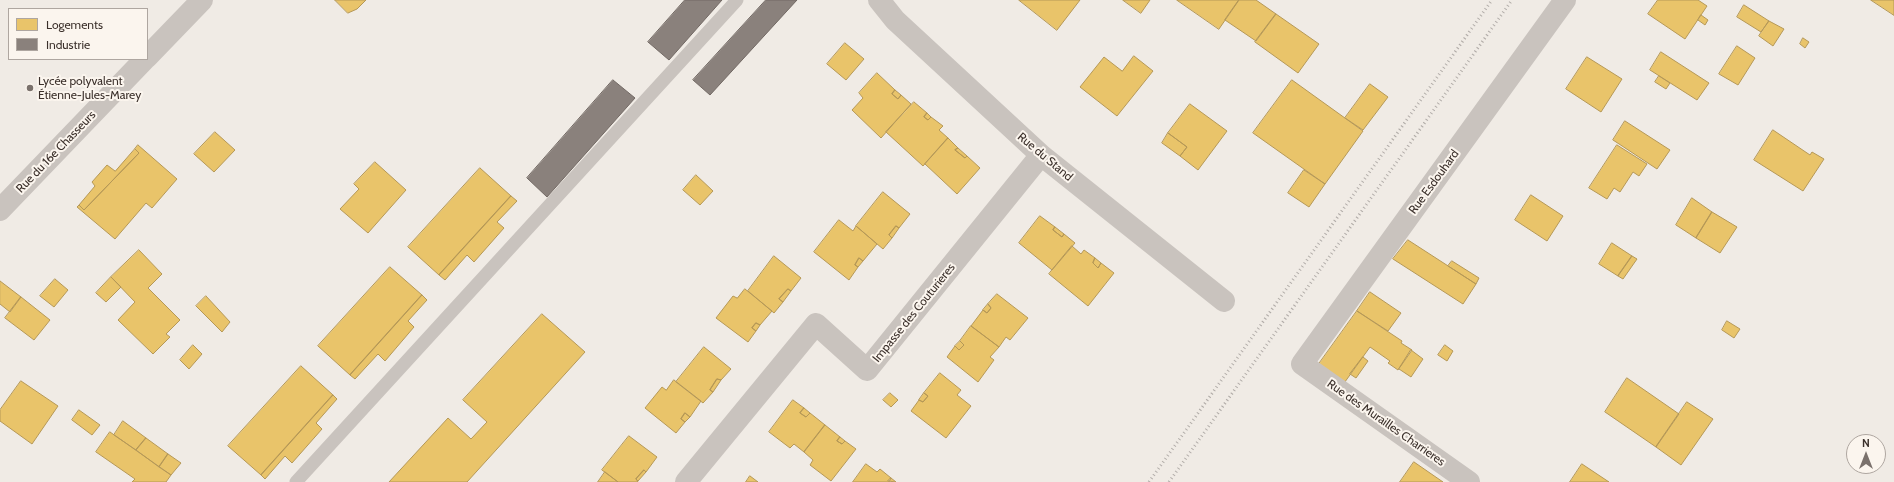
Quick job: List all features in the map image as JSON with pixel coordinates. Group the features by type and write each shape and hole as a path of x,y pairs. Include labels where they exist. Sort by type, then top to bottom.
{"street":[{"name":"Rue du 16e Chasseurs","path":"148,56 202,0"},
{"name":"Rue du Stand","path":"879,0 895,20 1041,155 1224,301"},
{"name":"Rue Esdouhard","path":"1302,364 1565,0"},
{"name":"Rue du 16e Chasseurs","path":"0,210 144,60"},
{"name":"Impasse des Couturieres","path":"686,482 816,324 868,370 1041,155"},
{"name":"Rue des Murailles Charrieres","path":"1302,364 1469,482"}],"lane":[{"path":"296,482 737,0"}],"building: Logements":[{"path":"335,0 366,0 357,9 348,13"},
{"path":"1019,0 1080,0 1057,30"},
{"path":"1123,0 1150,0 1141,13"},
{"path":"1177,0 1239,0 1219,29"},
{"path":"1239,0 1256,0 1276,14 1256,41 1225,20"},
{"path":"1658,0 1698,0 1707,6 1685,39 1648,14"},
{"path":"1871,0 1894,0 1894,15"},
{"path":"1744,5 1769,21 1761,32 1737,17"},
{"path":"1276,14 1319,44 1298,73 1255,42"},
{"path":"1701,15 1708,20 1705,25 1698,20"},
{"path":"1769,21 1784,29 1773,46 1759,36"},
{"path":"1803,38 1809,42 1805,48 1800,44"},
{"path":"845,43 864,59 846,80 827,64"},
{"path":"1737,46 1755,58 1738,85 1719,74"},
{"path":"1661,52 1709,83 1697,100 1650,70"},
{"path":"1134,56 1153,71 1117,116 1080,87 1104,57 1122,71"},
{"path":"1587,57 1622,79 1601,112 1566,89"},
{"path":"877,73 895,90 892,94 898,99 901,95 911,104 881,138 852,110 863,98 859,93"},
{"path":"1659,76 1670,83 1666,89 1655,82"},
{"path":"1292,80 1363,131 1325,184 1253,133"},
{"path":"1370,84 1388,97 1363,130 1345,118"},
{"path":"895,90 901,95 898,99 892,94"},
{"path":"914,102 927,113 924,117 928,120 931,117 943,126 939,130 948,138 923,166 886,132"},
{"path":"1190,104 1227,131 1198,170 1180,156 1187,147 1168,133"},
{"path":"927,113 931,117 928,120 924,117"},
{"path":"1625,121 1670,150 1657,169 1613,140"},
{"path":"1773,130 1810,155 1812,152 1824,159 1803,191 1754,160"},
{"path":"215,132 235,150 214,172 194,154"},
{"path":"1168,133 1187,147 1180,156 1162,143"},
{"path":"948,138 958,148 955,150 965,158 967,156 980,168 957,194 925,164"},
{"path":"138,145 177,179 152,208 146,203 115,239 77,207 79,205 84,210 139,153 135,149"},
{"path":"1617,145 1647,164 1639,176 1633,172 1620,192 1614,188 1607,199 1589,188"},
{"path":"958,148 967,156 965,158 955,150"},
{"path":"135,149 139,153 84,210 79,205 95,186 92,182 107,165 115,171"},
{"path":"375,162 406,190 368,233 340,209 359,189 354,184"},
{"path":"480,168 511,196 439,275 408,247"},
{"path":"1304,170 1325,184 1309,207 1288,193"},
{"path":"696,175 713,191 700,205 683,190"},
{"path":"883,192 910,214 899,228 896,226 889,235 892,238 883,249 856,226"},
{"path":"1531,195 1563,216 1547,241 1515,220"},
{"path":"511,196 517,201 497,222 504,228 474,262 467,255 445,280 439,275"},
{"path":"1692,198 1712,212 1696,238 1676,225"},
{"path":"1712,212 1737,227 1720,253 1696,238"},
{"path":"1040,216 1055,227 1053,230 1062,237 1064,234 1075,243 1052,270 1019,243"},
{"path":"839,220 853,231 856,226 877,244 863,261 859,258 855,265 858,267 849,280 814,252"},
{"path":"896,226 899,228 892,238 889,235"},
{"path":"1055,227 1064,234 1062,237 1053,230"},
{"path":"1408,240 1476,284 1463,304 1393,259"},
{"path":"1612,243 1632,256 1618,276 1599,264"},
{"path":"1072,246 1081,254 1084,250 1095,258 1093,263 1098,268 1101,263 1114,273 1088,306 1049,274"},
{"path":"139,250 162,274 148,288 180,320 166,334 170,337 153,354 118,320 135,302 111,277"},
{"path":"774,256 801,278 791,291 788,289 779,299 783,302 774,313 748,291"},
{"path":"1632,256 1637,259 1623,279 1618,276"},
{"path":"859,258 863,261 858,267 855,265"},
{"path":"1095,258 1101,263 1098,268 1093,263"},
{"path":"1452,261 1479,278 1476,284 1448,266"},
{"path":"390,267 422,295 350,375 318,346"},
{"path":"111,277 121,287 106,302 96,293"},
{"path":"55,279 68,290 54,307 40,296"},
{"path":"0,281 21,297 10,312 0,304"},
{"path":"745,289 772,311 760,325 756,323 752,328 756,331 748,342 716,318 733,296 737,298"},
{"path":"788,289 791,291 783,302 779,299"},
{"path":"1370,292 1401,313 1388,331 1357,311"},
{"path":"997,294 1028,318 1010,340 1006,337 999,347 971,326 983,310 987,313 991,308 988,304"},
{"path":"422,295 427,300 408,321 414,327 385,361 378,354 355,379 350,375"},
{"path":"206,296 230,322 222,332 196,306"},
{"path":"21,297 50,320 34,340 5,318"},
{"path":"988,304 991,308 987,313 983,310"},
{"path":"1357,311 1402,341 1401,343 1412,350 1398,370 1388,363 1390,361 1370,347 1342,386 1316,368"},
{"path":"542,314 585,352 467,482 389,482 448,418 471,439 487,422 463,400"},
{"path":"1727,321 1740,329 1734,338 1722,330"},
{"path":"756,323 760,325 756,331 752,328"},
{"path":"971,326 999,347 990,357 994,360 978,382 947,357 955,346 959,350 964,345 960,341"},
{"path":"960,341 964,345 959,350 955,346"},
{"path":"193,345 202,354 189,369 180,360"},
{"path":"1445,345 1453,351 1447,361 1438,355"},
{"path":"704,347 731,369 721,380 717,379 710,390 713,392 703,403 676,382"},
{"path":"1411,350 1423,359 1411,377 1399,369"},
{"path":"1363,357 1368,361 1356,378 1350,374"},
{"path":"301,366 333,395 261,475 228,446"},
{"path":"940,373 961,390 957,395 971,406 946,438 911,411 919,400 923,402 928,396 924,393"},
{"path":"1627,378 1679,414 1656,447 1605,412"},
{"path":"717,379 721,380 713,392 710,390"},
{"path":"674,380 701,401 690,417 685,413 681,419 685,422 676,433 645,408 662,387 666,390"},
{"path":"21,381 58,406 32,444 0,421 0,410"},
{"path":"890,393 898,400 891,407 883,400"},
{"path":"924,393 928,396 923,402 919,400"},
{"path":"333,395 337,399 316,423 322,429 292,463 285,456 265,479 261,475"},
{"path":"793,400 804,408 800,413 806,417 810,413 825,425 804,452 794,444 790,448 769,432"},
{"path":"1687,402 1713,419 1681,465 1656,447"},
{"path":"804,408 810,413 806,417 800,413"},
{"path":"79,410 100,425 92,435 72,420"},
{"path":"685,413 690,417 685,422 681,419"},
{"path":"123,421 146,438 136,450 114,435"},
{"path":"825,425 840,437 837,441 842,444 845,441 856,449 831,481 810,465 813,460 804,452"},
{"path":"110,432 171,475 166,482 132,482 135,479 96,452"},
{"path":"629,436 657,457 646,472 644,470 636,479 638,482 618,482 602,470"},
{"path":"840,437 845,441 842,444 837,441"},
{"path":"146,438 168,454 159,467 136,450"},
{"path":"168,454 181,463 171,475 159,467"},
{"path":"1414,462 1443,482 1400,482"},
{"path":"866,464 877,472 880,469 891,478 889,482 853,482"},
{"path":"1582,464 1609,482 1570,482"},
{"path":"644,470 646,472 638,481 636,479"},
{"path":"605,472 618,482 598,482"},
{"path":"750,476 758,482 746,482"},
{"path":"891,478 896,482 888,481"}],"building: Industrie":[{"path":"685,0 722,0 669,60 648,42"},
{"path":"766,0 797,0 710,95 693,80"},
{"path":"613,80 635,98 547,197 527,178"}],"railway":[{"path":"1149,482 1492,0"},
{"path":"1169,482 1512,0"}],"place":[{"name":"Lycée polyvalent Étienne-Jules-Marey","path":"30,88"}]}
